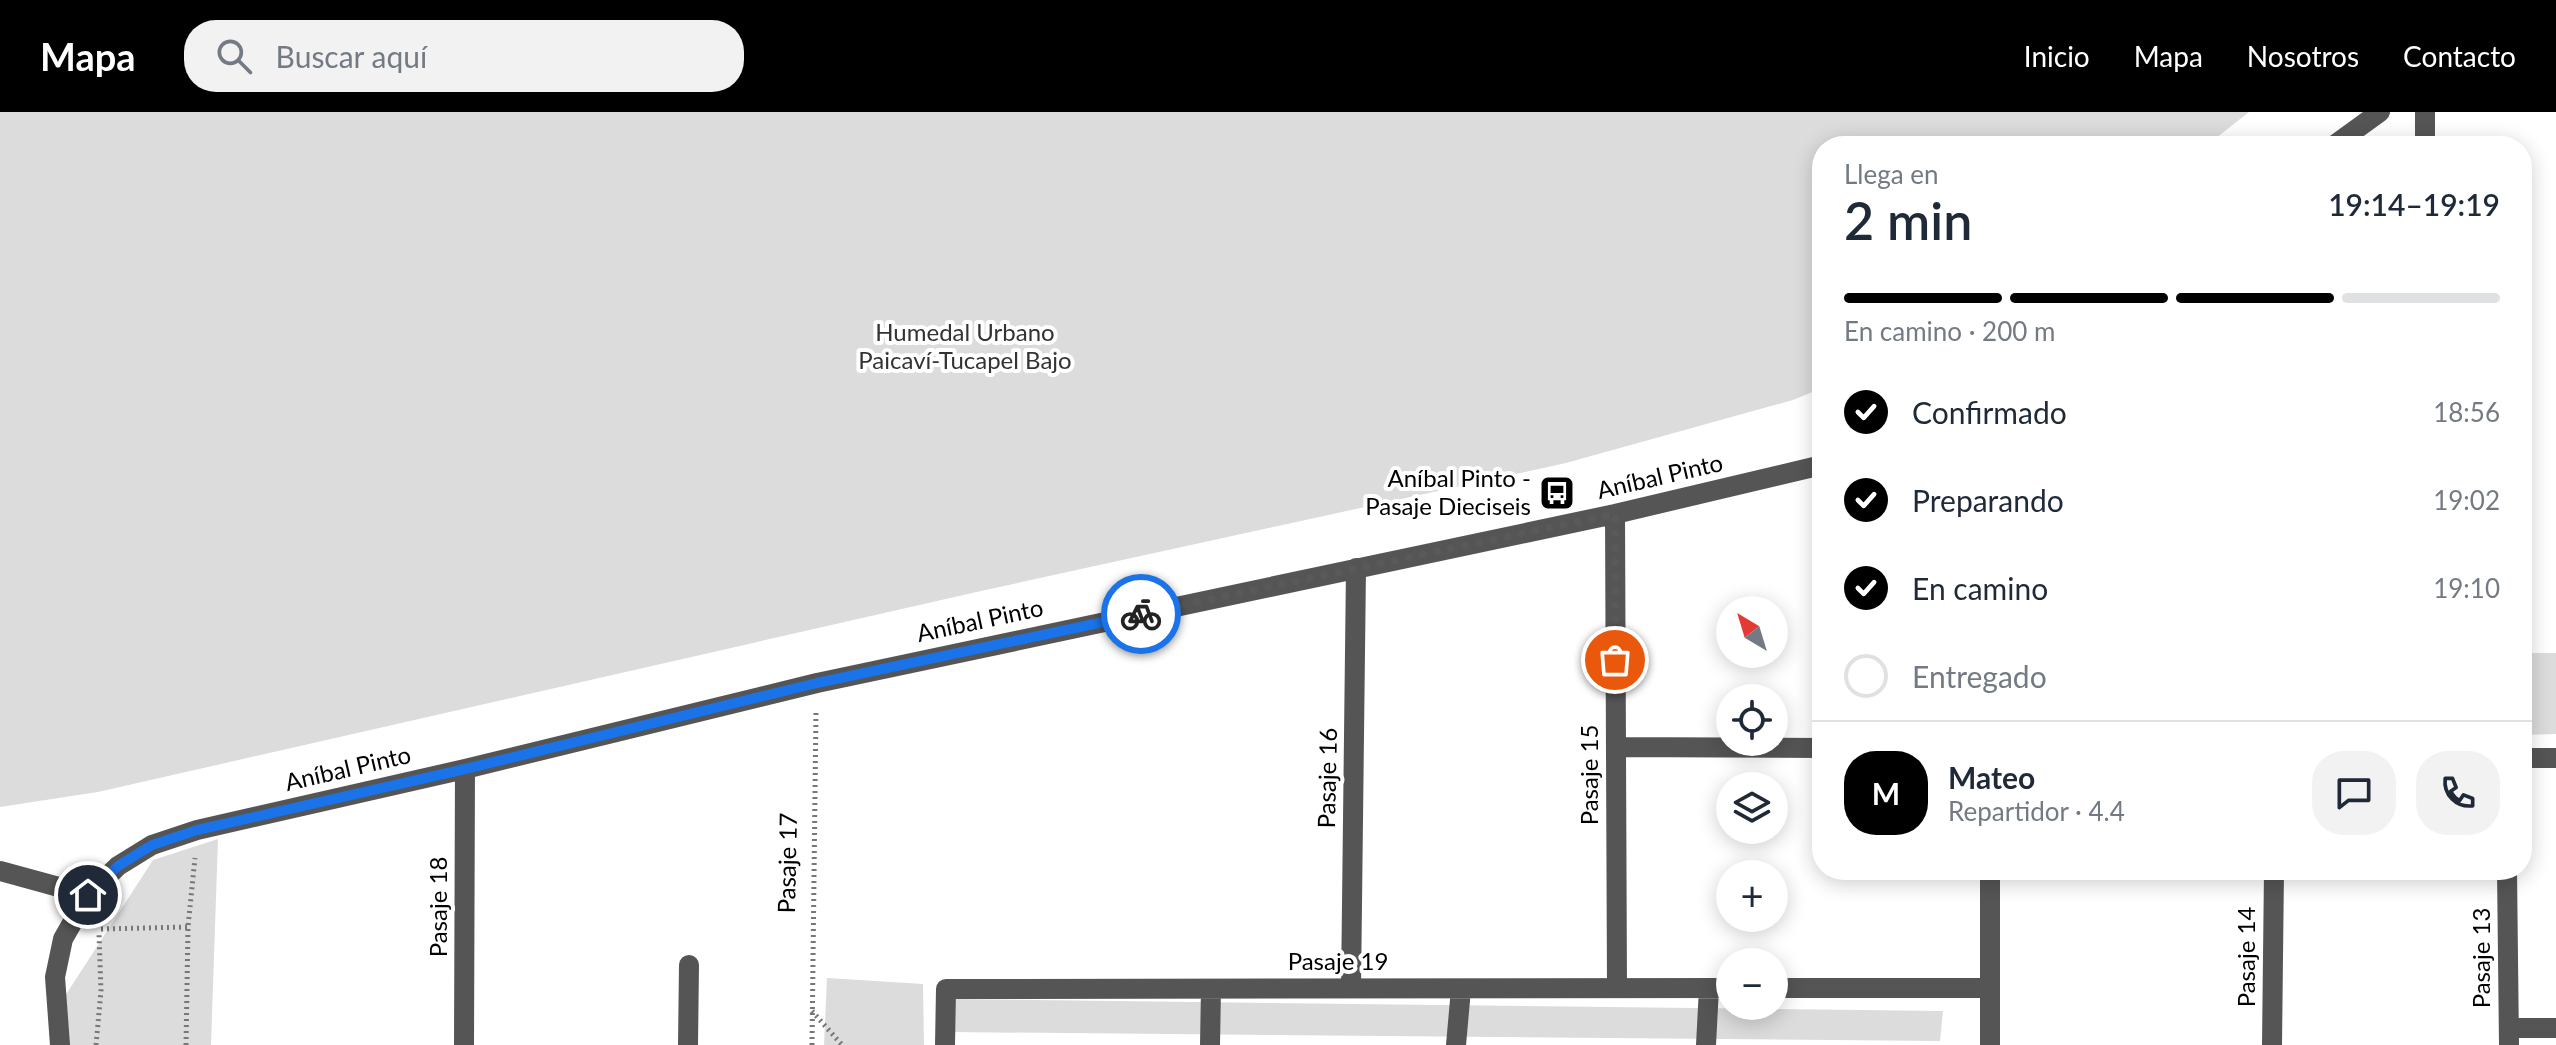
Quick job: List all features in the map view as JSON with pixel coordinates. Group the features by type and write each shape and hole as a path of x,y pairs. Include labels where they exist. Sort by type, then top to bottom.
{"street":[{"path":"2347,136 2380,112"},
{"path":"2425,112 2425,136"},
{"name":"Aníbal Pinto","path":"60,1045 55,977 63,939 88,895 118,866 152,845 197,830 465,769 817,683 1615,514 1812,467"},
{"name":"Pasaje 15","path":"1615,514 1617,988"},
{"name":"Pasaje 16","path":"1351,988 1356,568"},
{"path":"1616,747 1812,748"},
{"path":"2532,758 2556,758"},
{"name":"Pasaje 18","path":"464,1045 465,769"},
{"path":"0,871 88,895"},
{"path":"1990,880 1990,1045"},
{"name":"Pasaje 14","path":"2272,1045 2274,880"},
{"name":"Pasaje 13","path":"2507,880 2509,1036"},
{"path":"688,1045 689,965"},
{"name":"Pasaje 19","path":"945,1045 946,989 1716,988"},
{"path":"1788,988 1990,988"},
{"path":"1210,1045 1211,989"},
{"path":"1456,1045 1461,989"},
{"path":"1706,1045 1716,1004"},
{"path":"2509,1036 2556,1028"}],"path":[{"name":"Pasaje 17","path":"812,1045 817,683"},
{"path":"186,1045 188,927 197,830"},
{"path":"90,939 99,929 188,927"},
{"path":"96,1045 101,991 99,929"},
{"path":"812,1011 842,1045"}],"green space":[{"name":"Humedal Urbano Paicaví-Tucapel Bajo","path":"0,112 2249,112 2219,136 1812,136 1812,392 1793,400 1566,463 981,591 98,792 0,807"},
{"path":"2532,653 2556,653 2556,734 2532,735"},
{"path":"218,839 211,1045 64,1045 65,996 153,860"},
{"path":"827,978 923,984 924,1045 824,1045"},
{"path":"949,999 1716,1008 1716,1020 1788,1020 1788,1009 1943,1011 1940,1041 949,1032"}],"way so far":[{"path":"1141,614 1615,514 1615,660"}],"place":[{"name":"Aníbal Pinto - Pasaje Dieciseis","path":"1557,493"}],"route":[{"path":"88,895 118,866 152,845 197,830 465,769 817,683 1141,614"}]}
